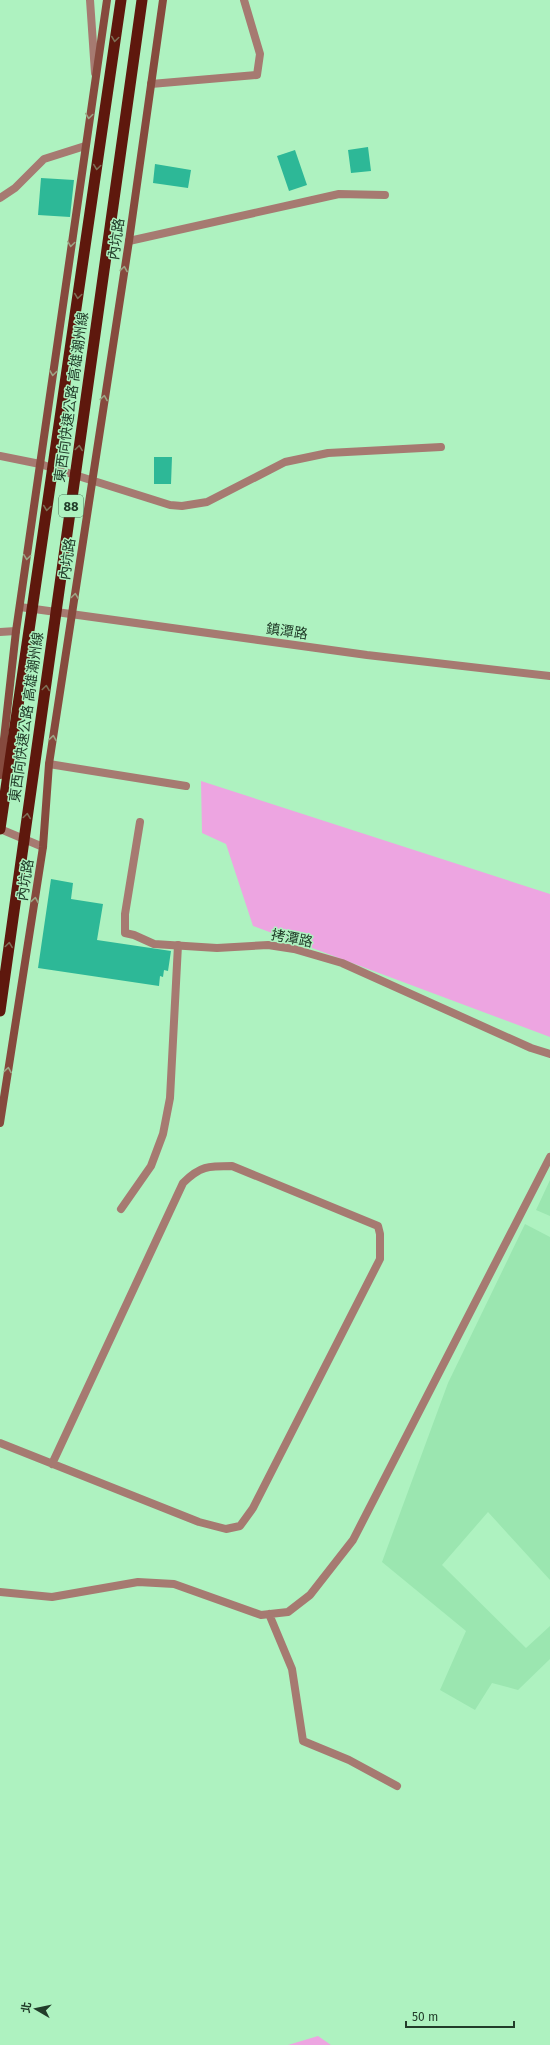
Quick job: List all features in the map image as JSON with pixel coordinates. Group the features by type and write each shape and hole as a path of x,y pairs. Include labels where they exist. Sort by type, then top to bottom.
{"highway":[{"name":"東西向快速公路 高雄潮州線","path":"0,829 121,0"},
{"name":"東西向快速公路 高雄潮州線","path":"0,1011 142,0"}],"main road":[{"path":"0,775 16,631 106,0"},
{"name":"內坑路","path":"0,1123 43,846 49,764 91,480 129,241 163,0"}],"street":[{"path":"90,0 95,77"},
{"path":"151,84 257,75 260,54 244,0"},
{"path":"0,198 15,188 44,159 85,146"},
{"path":"129,241 339,194 385,194"},
{"path":"0,456 40,464 170,505 182,506 207,502 285,462 328,453 441,447"},
{"name":"鎮潭路","path":"20,607 367,655 550,676"},
{"path":"0,632 16,631"},
{"path":"49,764 186,786"},
{"name":"拷潭路","path":"140,822 125,914 125,933 134,935 154,944 217,948 268,945 294,949 342,963 531,1048 550,1054"},
{"path":"0,829 43,846"},
{"path":"121,1209 151,1166 163,1134 170,1098 178,945"},
{"path":"0,1592 52,1597 138,1582 174,1584 261,1615 288,1612 310,1595 353,1540 550,1157"},
{"path":"0,1443 52,1464 199,1522 226,1529 240,1526 253,1508 380,1259 380,1234 378,1226 232,1166 212,1166 195,1171 183,1183 52,1464"},
{"path":"269,1614 292,1669 303,1741 349,1760 397,1786"}],"shaded area":[{"path":"201,781 550,894 550,1037 253,926 226,844 202,833"},
{"path":"550,1180 550,1216 536,1210"},
{"path":"525,1224 550,1237 550,1580 488,1512 442,1565 526,1648 550,1626 550,1659 518,1690 492,1683 475,1710 440,1690 466,1631 382,1562 448,1383"},
{"path":"318,2036 331,2045 288,2045"}],"building":[{"path":"368,147 371,171 351,173 348,150"},
{"path":"295,150 307,185 289,191 277,156"},
{"path":"155,164 191,170 188,188 153,183"},
{"path":"41,178 74,180 70,217 38,215"},
{"path":"154,457 172,457 171,484 154,484"},
{"path":"51,879 73,883 71,899 103,904 97,940 171,951 168,971 164,970 163,977 160,976 159,986 38,968"}]}
